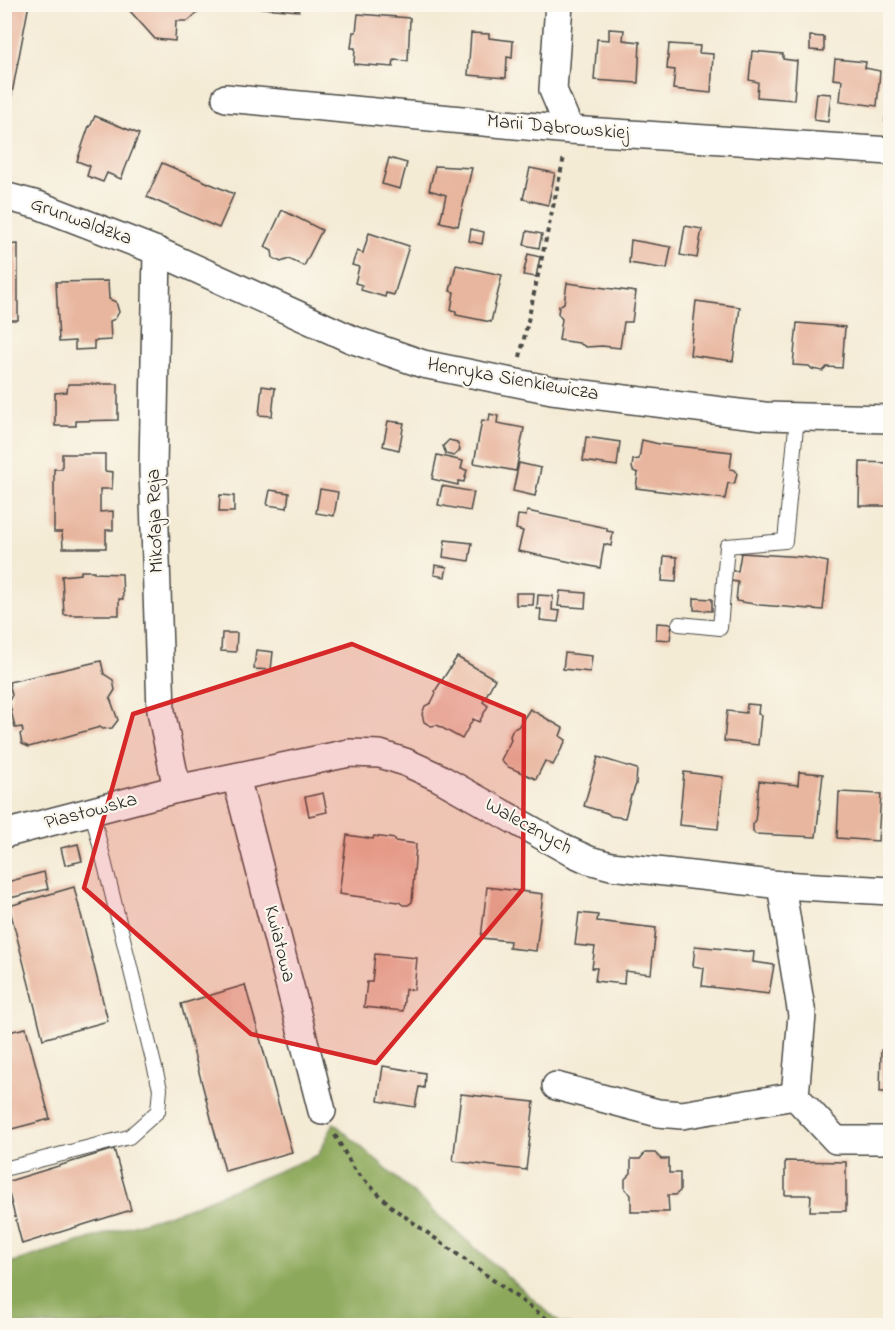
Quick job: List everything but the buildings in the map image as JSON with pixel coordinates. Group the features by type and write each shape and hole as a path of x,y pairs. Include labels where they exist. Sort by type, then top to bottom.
{"street":[{"path":"559,4 553,90 570,129"},
{"name":"Marii Dąbrowskiej","path":"226,98 570,129 891,151"},
{"name":"Grunwaldzka","path":"4,196 38,205 157,251"},
{"name":"Henryka Sienkiewicza","path":"157,251 351,339 423,364 514,384 730,412 797,417 891,419"},
{"name":"Mikołaja Reja","path":"157,251 153,469 161,711 167,750 177,789"},
{"name":"Walecznych","path":"177,789 349,753 380,754 438,777 569,851 611,866 781,885 891,891"},
{"name":"Kwiatowa","path":"236,777 322,1111"},
{"name":"Piastowska","path":"4,834 177,789"},
{"path":"781,885 802,1016 795,1096 836,1140 891,1140"},
{"path":"556,1086 658,1113 682,1115 795,1096"}],"lane":[{"path":"679,624 720,628 727,546 785,541 797,417"},
{"path":"4,1169 129,1137 158,1111 160,1089 92,812"}],"path":[{"path":"514,384 570,129"},
{"path":"322,1111 355,1171 393,1208 557,1326"}],"highlighted area":[{"path":"352,644 524,716 523,889 376,1063 251,1034 84,888 133,714"}],"green space":[{"path":"334,1123 560,1323 570,1325 5,1325 5,1262 10,1263 183,1210 318,1155"}]}
